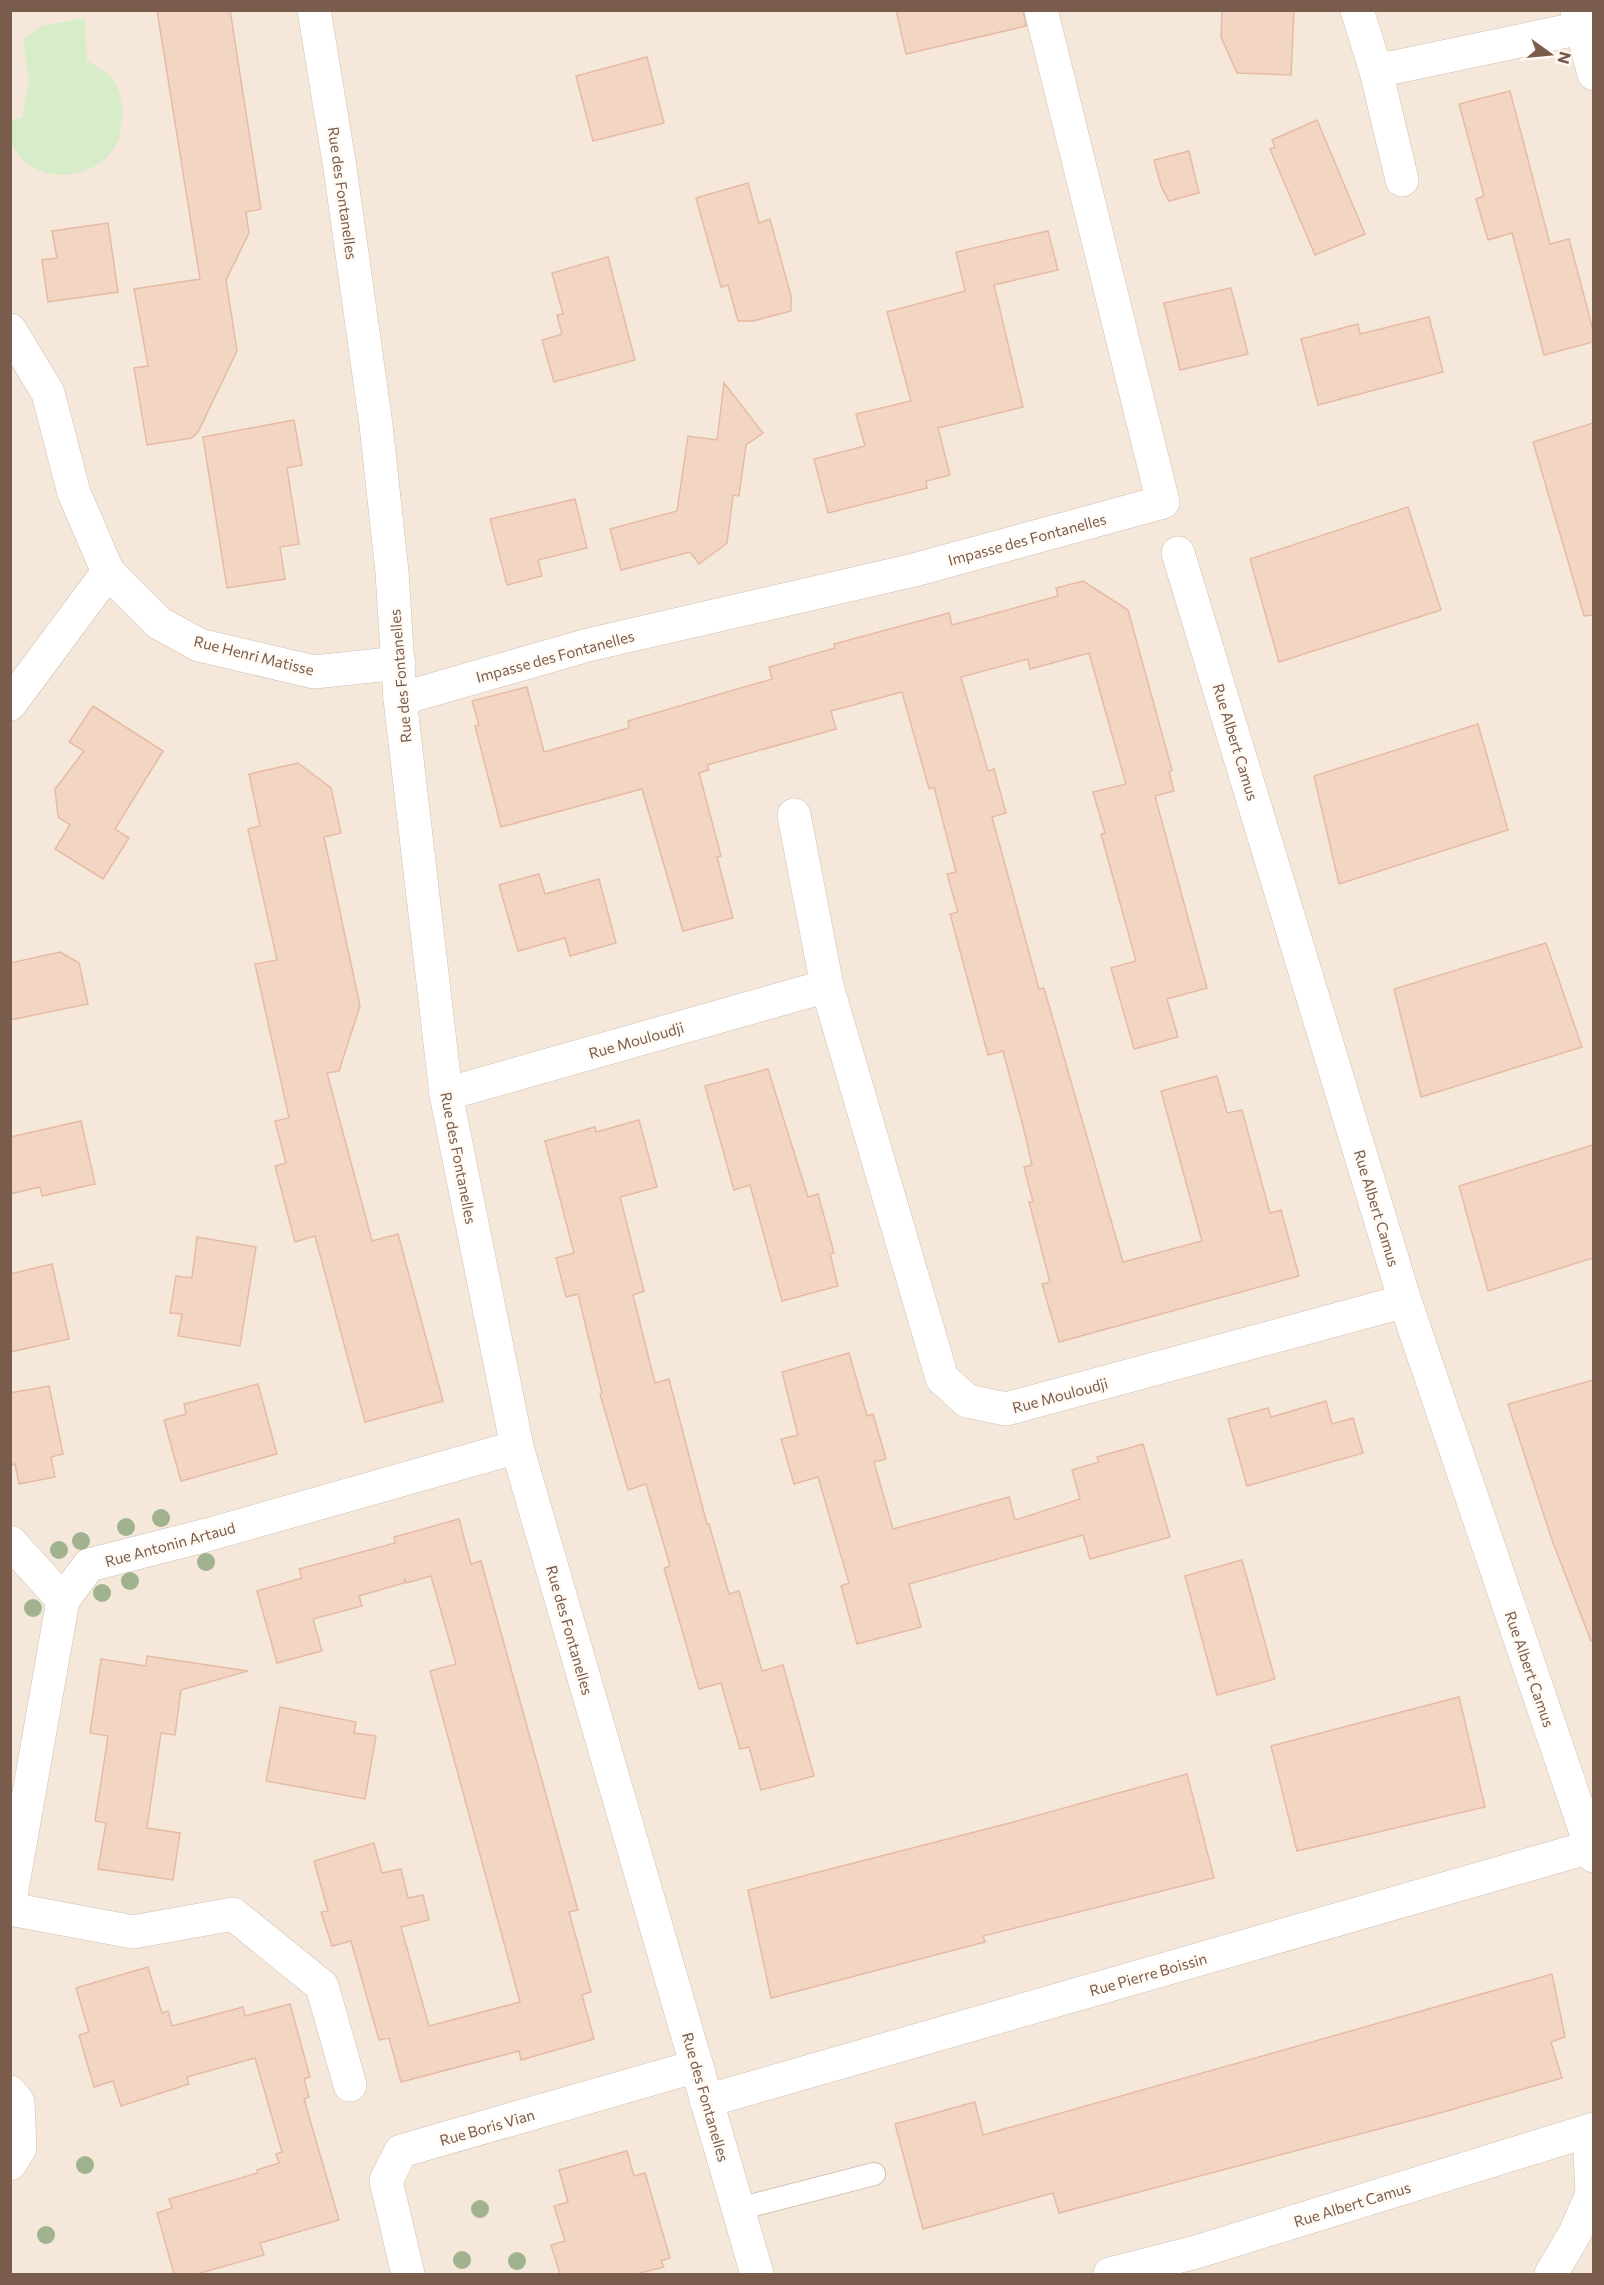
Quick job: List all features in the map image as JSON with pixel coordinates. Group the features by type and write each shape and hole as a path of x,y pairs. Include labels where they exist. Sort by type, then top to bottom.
{"street":[{"name":"Rue des Fontanelles","path":"314,10 340,168 376,425 399,663 400,699 446,1094 517,1447 757,2274"},
{"name":"Impasse des Fontanelles","path":"400,699 588,645 914,570 1163,502 1041,10"},
{"path":"1357,10 1376,71 1402,180"},
{"path":"1376,71 1579,19 1593,74"},
{"name":"Rue Henri Matisse","path":"10,330 48,393 74,494 108,572 159,623 199,645 314,672 399,663"},
{"name":"Rue Albert Camus","path":"1178,553 1405,1301 1592,1851"},
{"path":"10,704 108,572"},
{"name":"Rue Mouloudji","path":"794,815 826,986 942,1378 967,1401 1006,1409 1405,1301"},
{"name":"Rue Mouloudji","path":"446,1094 826,986"},
{"name":"Rue Antonin Artaud","path":"10,1901 63,1600 89,1565 207,1535 517,1447"},
{"path":"10,1542 63,1600"},
{"name":"Rue Pierre Boissin","path":"706,2101 1592,1851"},
{"path":"10,1909 133,1932 233,1914 322,1986 350,2085"},
{"name":"Rue Boris Vian","path":"408,2274 386,2181 402,2151 697,2066"},
{"path":"10,2092 18,2102 20,2148 10,2164"},
{"path":"1551,2274 1575,2233 1593,2195 1592,2130"},
{"name":"Rue Albert Camus","path":"1110,2274 1202,2263 1592,2130"}],"lane":[{"path":"738,2209 874,2174"}],"shaded area":[{"path":"11,11 1593,11 1593,2274 11,2274"}],"green space":[{"path":"85,18 87,61 108,74 117,87 122,106 121,132 116,145 106,158 94,167 80,173 49,174 23,160 11,141 11,120 22,118 29,81 23,40 40,26"}],"building":[{"path":"157,10 230,10 261,209 246,212 249,233 226,280 237,351 198,432 192,438 147,445 134,368 148,366 134,289 200,279"},
{"path":"896,10 1023,10 1026,26 906,54"},
{"path":"1222,10 1294,10 1291,75 1237,73 1221,37"},
{"path":"647,57 664,123 593,141 576,76"},
{"path":"1510,91 1550,244 1569,239 1593,330 1593,342 1544,355 1512,233 1488,240 1476,199 1484,196 1459,104"},
{"path":"1317,120 1365,234 1315,255 1270,149 1275,147 1272,140"},
{"path":"1189,151 1199,193 1169,201 1161,186 1154,160"},
{"path":"748,183 759,223 770,219 791,296 791,311 753,321 738,321 728,285 721,287 696,198"},
{"path":"108,223 118,292 48,302 42,260 57,258 52,231"},
{"path":"1048,231 1058,270 994,285 1023,407 938,428 950,475 926,481 927,488 828,513 814,459 865,446 856,414 911,401 887,312 965,291 956,252"},
{"path":"608,257 635,360 554,382 542,340 562,334 557,315 563,314 552,273"},
{"path":"1231,288 1248,354 1180,370 1164,303"},
{"path":"1429,317 1443,372 1318,405 1301,339 1358,324 1360,334"},
{"path":"724,383 763,433 746,445 739,496 733,495 727,543 699,564 690,552 621,570 610,529 677,511 688,436 717,440"},
{"path":"294,420 302,465 287,468 299,544 280,547 285,579 227,588 203,437"},
{"path":"1593,423 1593,615 1584,616 1533,442"},
{"path":"575,499 587,548 538,560 542,576 507,585 490,519"},
{"path":"1408,507 1441,610 1279,662 1250,559"},
{"path":"1083,581 1128,610 1172,770 1169,772 1174,791 1155,796 1207,988 1167,999 1178,1037 1134,1049 1111,968 1136,961 1101,834 1105,833 1093,792 1126,784 1089,653 1030,669 1028,659 961,677 988,771 994,769 1006,813 992,817 1039,989 1044,988 1123,1262 1202,1241 1161,1091 1217,1076 1227,1113 1242,1110 1270,1213 1281,1210 1299,1276 1059,1342 1042,1284 1050,1282 1029,1202 1033,1202 1024,1167 1032,1165 1024,1130 1003,1051 988,1055 950,914 958,912 947,874 956,872 934,787 929,789 902,692 831,711 836,729 707,765 709,770 699,773 721,856 717,857 733,918 683,931 642,789 501,827 475,726 479,725 472,701 527,687 544,752 629,728 628,721 772,679 769,667 835,648 834,644 949,613 952,625 1058,596 1056,588"},
{"path":"93,706 163,751 115,829 129,838 103,879 55,849 70,825 58,817 55,789 84,751 69,742"},
{"path":"1478,724 1508,830 1339,884 1314,776"},
{"path":"298,763 331,788 341,833 324,837 360,1006 339,1071 327,1073 372,1241 398,1234 443,1401 365,1422 315,1236 295,1242 275,1166 286,1163 275,1121 289,1118 255,964 277,960 248,829 260,826 249,774"},
{"path":"539,874 545,894 599,879 616,943 570,956 565,938 518,951 499,885"},
{"path":"1546,943 1582,1047 1421,1097 1394,989"},
{"path":"60,952 79,963 88,1004 10,1020 10,963"},
{"path":"768,1069 808,1197 818,1194 834,1253 830,1254 838,1286 782,1301 750,1185 734,1190 705,1086"},
{"path":"639,1120 657,1187 620,1197 644,1291 633,1295 655,1383 669,1379 707,1524 709,1524 729,1594 739,1591 762,1671 783,1665 814,1776 761,1790 749,1747 740,1749 721,1683 699,1689 664,1568 670,1566 646,1484 628,1490 600,1394 602,1393 578,1294 566,1297 556,1258 574,1253 545,1141 595,1127 596,1132"},
{"path":"81,1121 95,1184 42,1196 40,1187 10,1194 10,1137"},
{"path":"1593,1145 1593,1258 1488,1291 1459,1186"},
{"path":"197,1237 256,1247 240,1346 178,1336 182,1314 170,1313 176,1276 192,1278"},
{"path":"52,1264 69,1339 10,1352 10,1274"},
{"path":"849,1353 867,1416 873,1414 886,1459 874,1462 893,1529 1009,1497 1015,1520 1080,1499 1072,1470 1099,1462 1097,1457 1143,1444 1170,1537 1090,1559 1083,1535 909,1584 921,1627 857,1644 841,1586 849,1583 818,1477 794,1484 781,1439 798,1435 782,1372"},
{"path":"1593,1380 1593,1640 1591,1641 1552,1540 1508,1404"},
{"path":"258,1384 277,1454 181,1481 164,1420 186,1414 184,1404"},
{"path":"49,1386 63,1454 51,1457 55,1477 19,1484 15,1464 10,1465 10,1393"},
{"path":"1326,1401 1332,1424 1353,1418 1363,1453 1247,1486 1228,1419 1268,1408 1271,1417"},
{"path":"459,1519 471,1564 481,1561 578,1910 569,1912 591,1992 582,1995 594,2039 521,2060 519,2051 401,2082 389,2038 379,2040 351,1941 332,1946 321,1912 328,1911 314,1861 374,1843 382,1873 401,1869 408,1898 423,1895 429,1920 401,1927 429,2026 520,2002 430,1671 456,1664 431,1576 406,1583 405,1579 404,1583 359,1596 362,1606 313,1619 322,1651 277,1663 257,1591 302,1578 299,1569 395,1543 394,1537"},
{"path":"1242,1560 1275,1679 1217,1695 1185,1576"},
{"path":"147,1656 248,1671 181,1690 175,1735 161,1733 147,1828 180,1833 173,1880 98,1869 106,1823 95,1821 108,1736 90,1733 101,1659 146,1666"},
{"path":"1459,1697 1485,1807 1297,1851 1271,1746"},
{"path":"280,1707 356,1722 354,1733 376,1736 365,1799 266,1781"},
{"path":"1187,1774 1214,1878 983,1936 985,1942 771,1998 748,1890 1006,1824"},
{"path":"148,1967 162,2013 168,2011 172,2026 243,2007 245,2016 290,2004 310,2077 304,2079 309,2097 304,2099 339,2220 260,2243 264,2255 197,2274 174,2274 157,2213 172,2208 169,2199 258,2173 257,2170 279,2163 276,2154 282,2152 255,2058 187,2077 189,2084 121,2106 113,2081 94,2087 79,2035 89,2032 76,1988"},
{"path":"1552,1974 1565,2037 1551,2042 1562,2078 1436,2114 1059,2213 1053,2193 923,2229 895,2124 975,2102 983,2135"},
{"path":"627,2151 634,2176 645,2173 670,2258 661,2261 664,2267 636,2274 560,2274 551,2245 565,2241 554,2206 568,2202 559,2170"}]}
